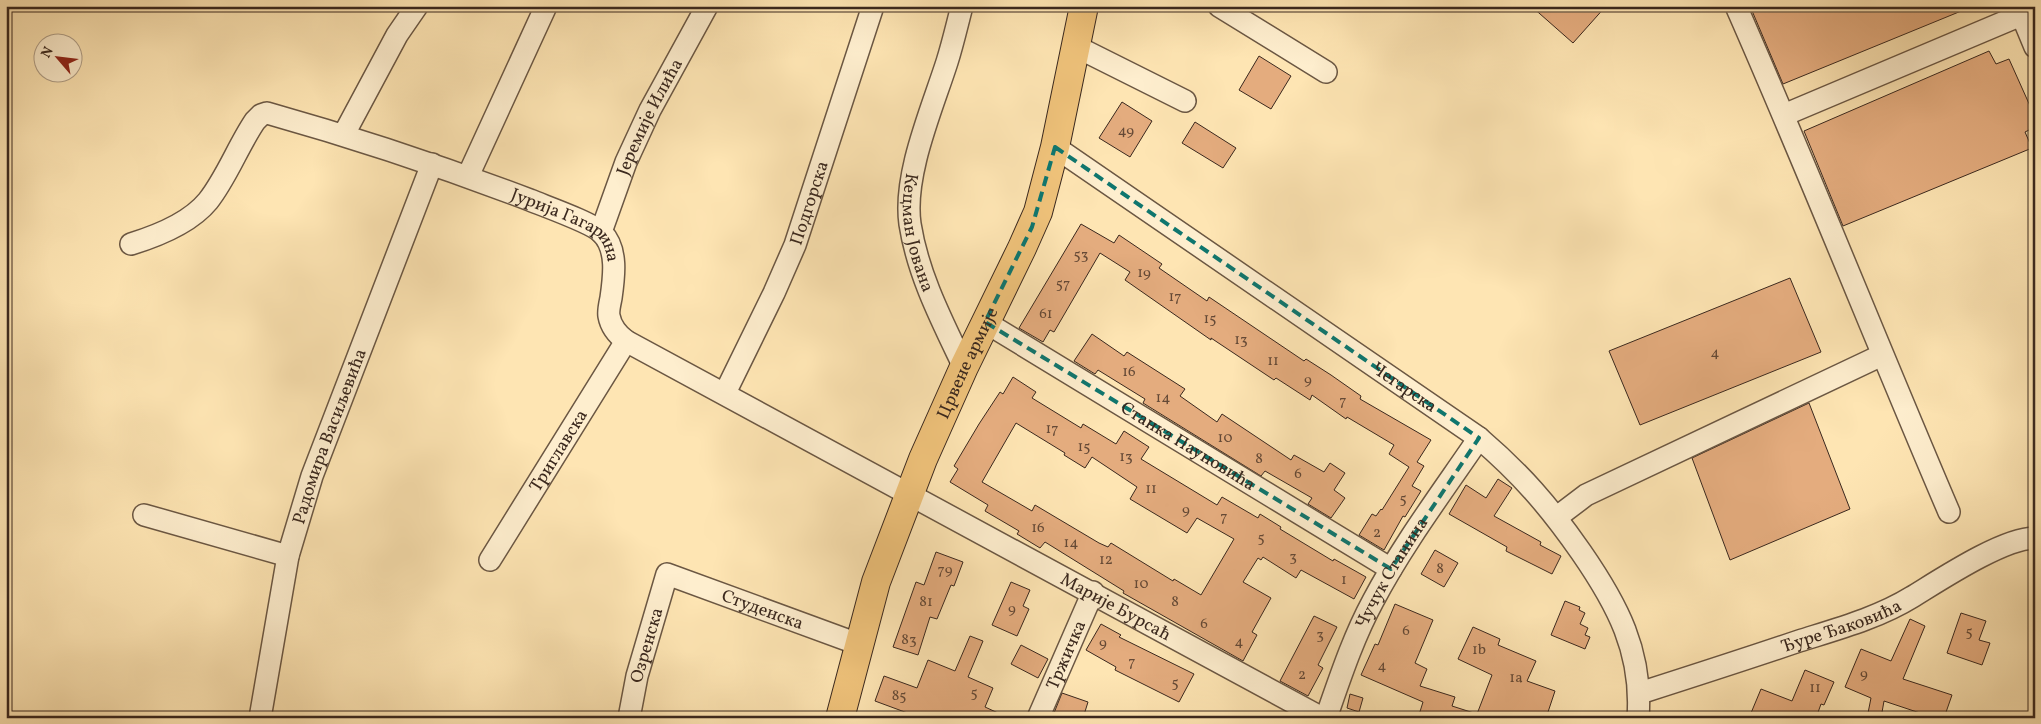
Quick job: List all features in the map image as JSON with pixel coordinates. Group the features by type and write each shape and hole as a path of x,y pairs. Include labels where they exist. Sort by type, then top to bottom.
{"main road":[{"name":"Црвене армије","path":"840,718 858,644 876,582 909,494 964,367 1032,227 1055,147 1084,6"}],"street":[{"path":"344,134 397,35 417,6"},
{"name":"Јеремије Илића","path":"601,232 626,162 650,110 707,6"},
{"name":"Подгорска","path":"725,393 774,293 795,245 874,6"},
{"name":"Кецман Јована","path":"962,6 948,60 916,162 909,199 910,224 918,263 933,303 964,367"},
{"path":"1218,6 1326,72"},
{"path":"1736,6 1784,115 1882,355 1949,512"},
{"path":"468,176 545,8"},
{"path":"1784,115 2019,11 2035,47"},
{"path":"1076,46 1185,101"},
{"name":"Јурија Гагарина","path":"131,244 167,230 198,210 215,191 255,121 261,115 267,113 344,134 468,176 555,210 601,232 610,245 613,255 612,289 608,315 613,328 626,341 909,494"},
{"name":"Чегарска","path":"1055,147 1479,438 1528,482 1557,517 1601,581 1619,613 1630,641 1640,693 1638,718"},
{"name":"Радомира Васиљевића","path":"260,718 288,556 312,476 432,164"},
{"name":"Станка Пауновића","path":"985,322 1391,569"},
{"name":"Триглавска","path":"490,560 626,341"},
{"path":"1557,517 1586,495 1882,355"},
{"name":"Чучук Станина","path":"1324,718 1357,632 1391,569 1479,438"},
{"name":"Марије Бурсаћ","path":"909,494 1324,718"},
{"path":"144,515 288,556"},
{"name":"Ђуре Ђаковића","path":"1640,693 1861,621 1897,606 1951,573 1987,554 2014,542 2035,538"},
{"name":"Студенска","path":"667,574 858,644"},
{"name":"Озренска","path":"629,718 637,676 667,574"},
{"name":"Тржичка","path":"1038,718 1093,592"}],"highlighted area":[{"path":"1055,147 1479,438 1391,569 985,322 1032,227"}],"building":[{"path":"1531,6 1555,6 1561,12 1567,6 1606,6 1573,43"},
{"path":"1750,6 1971,6 1971,7 1783,84"},
{"path":"1989,51 1996,64 2009,59 2035,117 2035,127 2025,132 2032,148 1843,226 1804,131"},
{"path":"1259,56 1291,76 1271,109 1239,90"},
{"path":"1122,102 1152,121 1130,157 1099,138"},
{"path":"1195,122 1236,148 1223,168 1182,143"},
{"path":"1081,224 1114,243 1119,235 1162,264 1159,268 1207,301 1209,297 1304,361 1306,359 1331,375 1361,396 1360,399 1431,440 1417,462 1424,466 1412,486 1421,491 1405,517 1403,516 1384,550 1359,535 1372,514 1376,516 1382,510 1409,467 1389,454 1394,445 1347,417 1346,419 1312,395 1310,400 1276,378 1274,380 1211,338 1211,340 1125,280 1130,272 1100,253 1054,332 1050,330 1043,342 1019,328"},
{"path":"1790,278 1821,352 1640,425 1609,351"},
{"path":"1092,334 1124,356 1127,352 1185,389 1180,396 1217,422 1222,414 1291,460 1294,455 1324,472 1330,463 1345,473 1334,490 1345,498 1331,518 1308,504 1312,498 1265,471 1261,476 1143,403 1145,399 1098,370 1095,374 1074,361"},
{"path":"1013,377 1036,392 1032,398 1081,428 1083,424 1116,444 1124,431 1149,447 1141,459 1217,505 1222,497 1258,518 1260,514 1281,527 1280,529 1333,561 1334,559 1366,577 1354,599 1301,570 1296,578 1263,557 1261,560 1258,558 1243,582 1271,598 1252,632 1257,635 1243,661 1123,593 1124,591 1045,542 1040,548 1017,534 1019,531 985,511 988,505 950,482 958,469 954,466 979,424 1000,392 1003,394","holes":["1016,423 1065,453 1064,455 1085,468 1092,457 1137,487 1130,499 1187,533 1197,518 1234,539 1201,595 1174,579 1173,581 1111,543 1108,547 1099,543 1035,505 1032,511 982,482"]},
{"path":"1809,403 1850,509 1730,560 1692,458"},
{"path":"1498,479 1512,488 1494,516 1541,542 1540,545 1561,556 1552,574 1506,551 1507,547 1449,514 1466,485 1486,498"},
{"path":"1435,550 1458,563 1444,587 1421,574"},
{"path":"936,552 963,562 954,586 951,585 937,619 930,617 918,655 893,647 916,582 924,585"},
{"path":"1011,582 1030,590 1023,606 1029,609 1017,636 992,625"},
{"path":"1565,601 1580,607 1579,610 1585,613 1580,624 1588,628 1585,635 1590,637 1585,649 1551,635"},
{"path":"1395,604 1433,620 1415,663 1427,669 1420,686 1455,697 1452,706 1477,714 1492,675 1458,659 1473,627 1500,639 1498,645 1536,661 1527,681 1555,691 1546,718 1418,718 1423,702 1361,675 1375,644 1378,645"},
{"path":"1961,613 1986,621 1979,640 1990,643 1982,665 1947,653"},
{"path":"1314,616 1337,627 1318,665 1323,668 1308,696 1280,681"},
{"path":"1910,619 1925,626 1903,679 1952,695 1944,718 1935,718 1884,701 1881,718 1867,718 1871,698 1845,687 1861,649 1891,661"},
{"path":"1101,624 1121,635 1119,637 1194,674 1179,702 1115,670 1116,667 1086,650"},
{"path":"970,636 983,641 968,677 993,688 985,707 1009,718 921,718 875,701 884,676 917,688 928,660 955,671"},
{"path":"1021,645 1048,659 1038,678 1011,664"},
{"path":"1805,670 1834,682 1824,705 1821,704 1816,718 1762,718 1751,713 1761,689 1792,701"},
{"path":"1062,693 1088,702 1083,718 1052,718"},
{"path":"1350,694 1363,698 1359,712 1347,708"}]}
